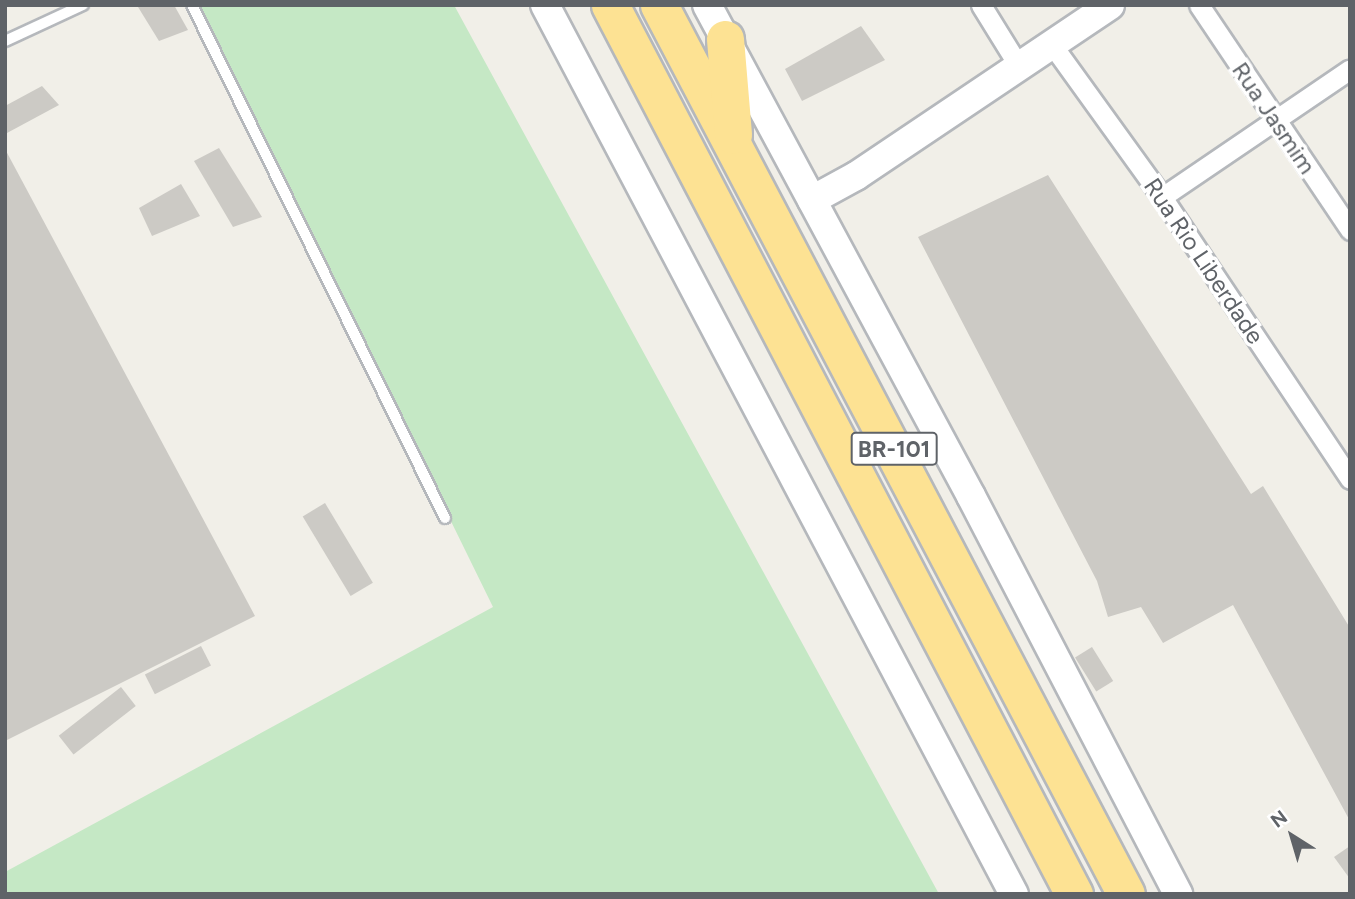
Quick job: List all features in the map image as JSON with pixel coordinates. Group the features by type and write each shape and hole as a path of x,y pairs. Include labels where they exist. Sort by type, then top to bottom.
{"highway":[{"name":"BR-101","path":"610,5 1074,894"},
{"name":"BR-101","path":"659,5 1126,894"},
{"path":"725,39 734,150"}],"main road":[{"path":"545,5 1014,894"},
{"path":"707,5 1178,894"},
{"path":"812,200 1020,68 1110,5"}],"street":[{"path":"981,5 1020,68"},
{"name":"Rua Jasmim","path":"1199,5 1350,230"},
{"name":"Rua Rio Liberdade","path":"1053,46 1162,197 1350,479"},
{"path":"1162,197 1350,69"}],"lane":[{"path":"5,41 83,5"},
{"path":"192,5 445,518"}],"green space":[{"path":"198,5 454,5 939,894 5,894 5,872 493,607"}],"building":[{"path":"174,5 188,30 159,41 138,7"},
{"path":"861,26 885,60 802,101 785,69"},
{"path":"42,86 59,105 7,133 5,106"},
{"path":"219,148 262,217 233,227 194,161"},
{"path":"5,149 255,616 5,741"},
{"path":"1048,175 1251,494 1263,486 1350,628 1350,821 1233,605 1163,643 1141,607 1108,617 1097,581 918,237"},
{"path":"181,184 200,216 152,236 139,208"},
{"path":"325,503 373,583 351,596 303,516"},
{"path":"201,646 211,666 155,694 145,675"},
{"path":"1092,647 1113,681 1096,692 1075,658"},
{"path":"121,687 136,706 74,755 59,736"},
{"path":"1350,846 1350,879 1334,857"}]}
